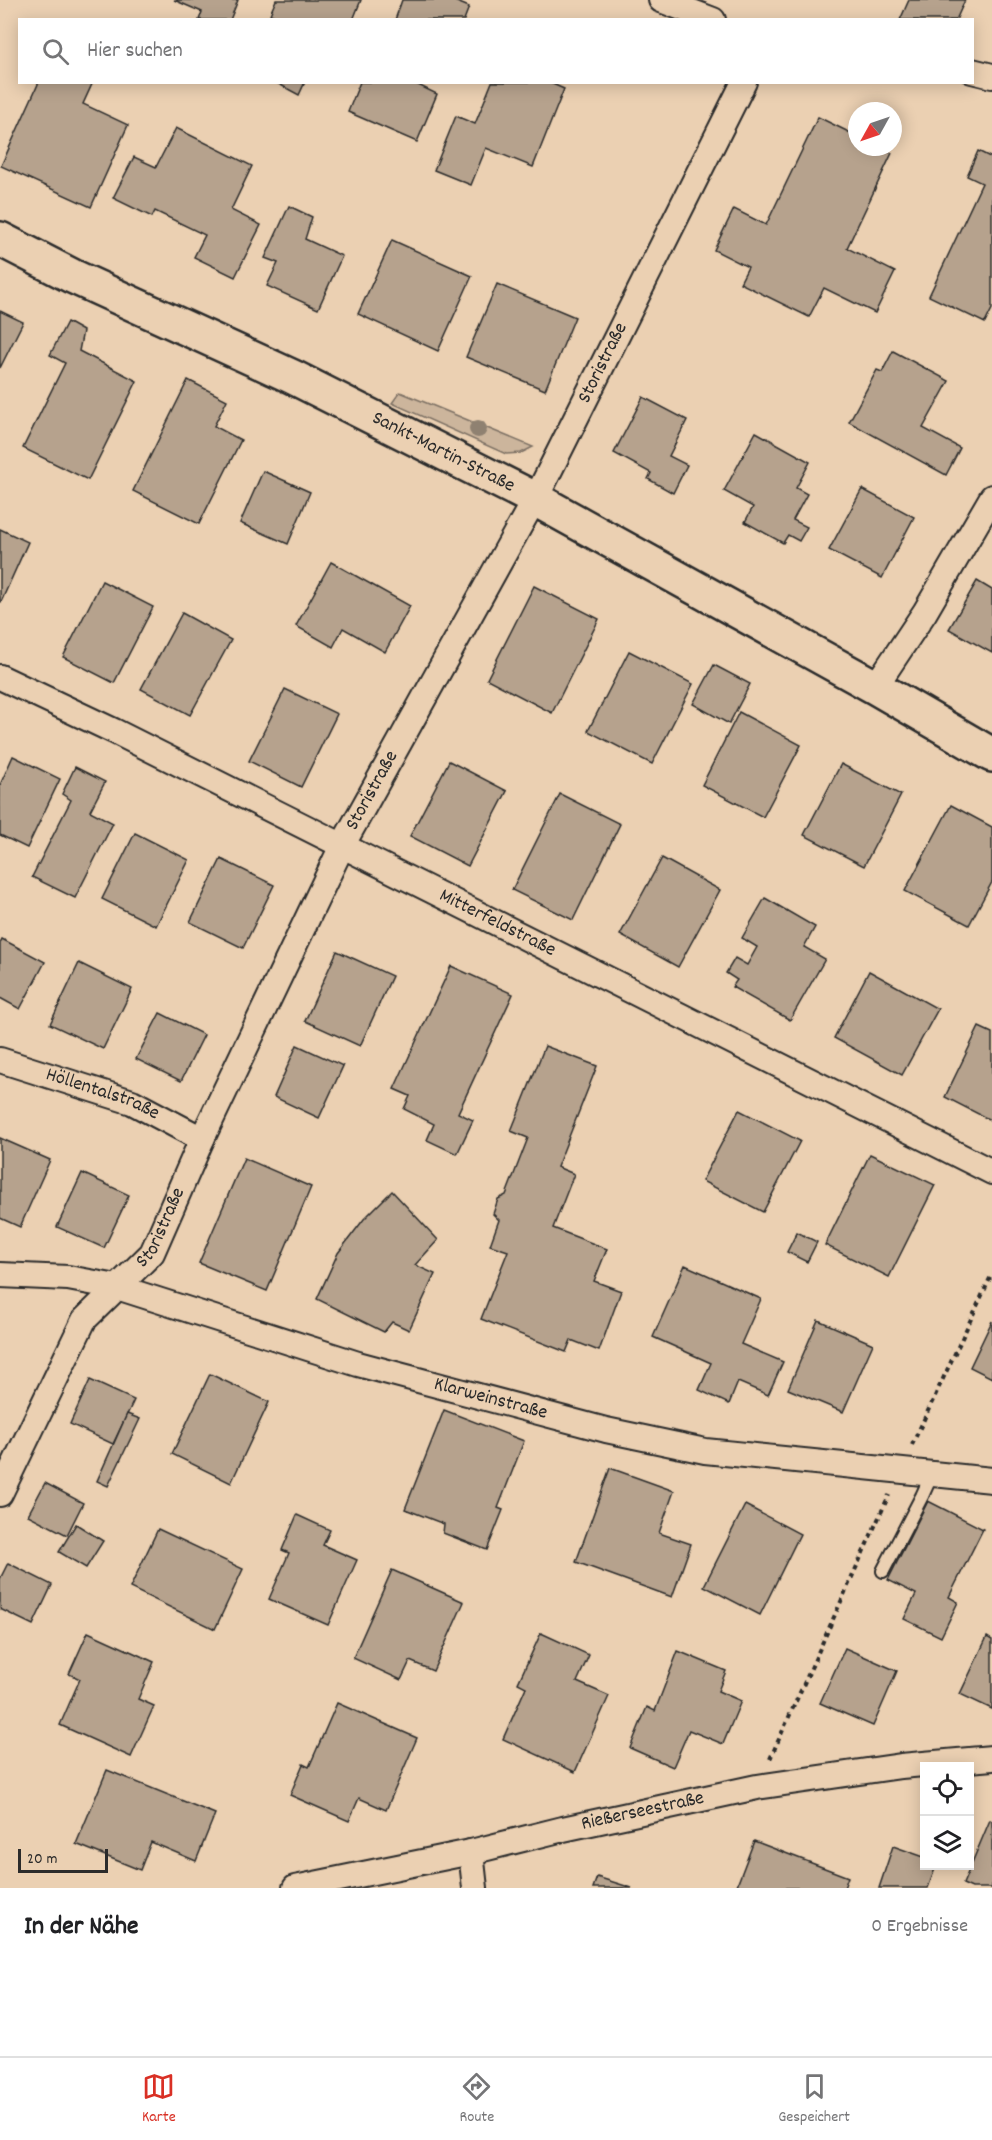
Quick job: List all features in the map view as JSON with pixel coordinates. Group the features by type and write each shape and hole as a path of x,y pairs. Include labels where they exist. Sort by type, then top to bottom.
{"main road":[{"name":"Sankt-Martin-Straße","path":"0,239 72,276 293,377 535,499 875,687 992,755"}],"street":[{"path":"661,0 708,18"},
{"path":"974,72 992,76"},
{"name":"Storistraße","path":"0,1494 84,1320 152,1252 202,1139 342,846 535,499 743,84"},
{"path":"875,687 925,612 992,497"},
{"name":"Mitterfeldstraße","path":"0,677 114,731 992,1172"},
{"name":"Höllentalstraße","path":"0,1060 132,1102 202,1139"},
{"name":"Klarweinstraße","path":"0,1275 68,1278 117,1287 358,1364 606,1430 705,1451 992,1480"},
{"name":"Rießerseestraße","path":"295,1888 471,1852 563,1829 757,1787 901,1766 992,1758"},
{"path":"471,1852 475,1888"}],"lane":[{"path":"883,1571 932,1474"}],"path":[{"path":"757,1787 899,1471 992,1274"}],"shaded area":[{"path":"400,392 533,447 521,453 506,454 392,403"}],"building":[{"path":"174,0 238,0 231,18 200,18 202,12"},
{"path":"276,0 361,0 354,18 279,18 270,14"},
{"path":"402,0 452,0 469,7 465,18 396,18"},
{"path":"909,0 965,0 957,18 901,18"},
{"path":"38,84 92,84 83,104 128,125 91,207 1,166"},
{"path":"279,84 304,84 299,95"},
{"path":"359,84 416,84 437,94 417,142 348,112"},
{"path":"491,84 553,84 564,89 533,167 486,148 471,185 434,170 456,116 475,124"},
{"path":"818,117 848,132 848,156 891,156 847,248 895,272 875,313 824,288 809,317 740,283 748,267 714,250 734,209 766,225"},
{"path":"176,128 252,166 231,210 261,225 235,277 194,257 205,235 155,211 152,217 113,198 134,157 156,167"},
{"path":"978,151 992,158 992,309 985,323 929,296 982,183 967,176"},
{"path":"289,206 312,217 305,239 342,256 318,309 267,286 278,263 265,258"},
{"path":"392,240 472,276 438,351 358,314"},
{"path":"497,284 575,317 545,390 466,357"},
{"path":"0,311 23,322 0,368"},
{"path":"67,322 83,331 79,351 137,381 88,480 23,448 65,363 50,355"},
{"path":"893,351 949,381 923,428 960,448 946,475 849,422 877,370 882,372"},
{"path":"188,380 227,400 214,426 241,440 199,524 133,491"},
{"path":"643,397 687,420 669,456 687,465 673,493 648,479 651,473 614,453"},
{"path":"756,432 810,462 796,488 807,494 793,520 807,527 799,541 788,535 783,543 745,522 753,507 724,491"},
{"path":"263,471 310,492 288,544 240,523"},
{"path":"862,489 914,517 882,578 829,550"},
{"path":"0,529 28,542 1,602 0,602"},
{"path":"331,562 410,606 385,652 343,628 333,647 296,626"},
{"path":"102,581 153,607 114,683 63,657"},
{"path":"977,581 992,590 992,653 949,629"},
{"path":"534,586 599,619 552,713 487,679"},
{"path":"182,613 231,640 190,715 141,689"},
{"path":"629,651 693,684 652,764 588,731"},
{"path":"714,665 750,684 729,724 693,704"},
{"path":"285,689 337,714 301,787 249,761"},
{"path":"739,712 801,745 763,817 702,785"},
{"path":"13,756 60,779 27,848 0,835 0,785"},
{"path":"449,761 507,791 468,866 410,836"},
{"path":"841,764 901,795 864,866 804,835"},
{"path":"75,767 105,782 90,811 113,823 75,898 32,877 71,800 62,794"},
{"path":"560,794 620,824 573,920 512,890"},
{"path":"951,805 992,827 992,882 969,925 905,891"},
{"path":"135,833 189,860 156,926 102,899"},
{"path":"662,858 720,890 678,967 620,935"},
{"path":"221,859 274,885 243,948 190,922"},
{"path":"765,898 815,927 804,947 825,959 790,1020 732,987 737,980 726,973 735,958 747,965 757,947 742,938"},
{"path":"2,939 45,962 20,1009 0,998 0,943"},
{"path":"337,951 392,976 360,1046 305,1021"},
{"path":"79,963 132,989 103,1049 50,1024"},
{"path":"451,966 513,994 458,1113 473,1120 457,1154 427,1140 434,1124 404,1109 410,1096 394,1089"},
{"path":"869,971 938,1009 902,1075 834,1038"},
{"path":"160,1013 204,1035 181,1081 136,1059"},
{"path":"979,1027 992,1033 992,1121 945,1097"},
{"path":"297,1045 343,1066 319,1118 274,1097"},
{"path":"545,1046 597,1066 557,1167 574,1174 553,1228 607,1249 594,1281 621,1291 599,1351 571,1340 566,1352 481,1319 508,1251 490,1245 499,1220 493,1214 498,1199 506,1195 528,1138 511,1131"},
{"path":"739,1110 800,1141 763,1212 702,1181"},
{"path":"0,1138 50,1160 20,1227 0,1218"},
{"path":"870,1154 935,1185 889,1277 825,1245"},
{"path":"244,1158 311,1187 267,1291 199,1263"},
{"path":"82,1173 129,1195 104,1248 57,1227"},
{"path":"392,1191 438,1240 415,1265 435,1274 409,1330 392,1322 384,1332 317,1299 338,1253 364,1219"},
{"path":"797,1232 817,1242 807,1262 787,1252"},
{"path":"685,1265 761,1299 741,1344 783,1362 768,1395 738,1382 729,1404 699,1390 711,1363 653,1337"},
{"path":"818,1320 873,1344 843,1412 788,1389"},
{"path":"992,1321 992,1378 970,1367"},
{"path":"210,1374 269,1402 231,1483 172,1454"},
{"path":"90,1380 134,1400 113,1444 70,1424"},
{"path":"444,1410 524,1441 498,1508 503,1510 487,1550 443,1533 444,1524 405,1509"},
{"path":"127,1414 140,1419 108,1486 97,1481"},
{"path":"610,1468 674,1491 659,1533 691,1544 672,1597 576,1562"},
{"path":"45,1483 83,1503 67,1535 28,1515"},
{"path":"928,1501 983,1529 949,1597 958,1602 941,1637 904,1619 916,1594 888,1580"},
{"path":"745,1505 800,1534 760,1615 704,1586"},
{"path":"297,1515 330,1530 323,1545 357,1560 328,1625 269,1599 289,1553 282,1550"},
{"path":"76,1524 103,1541 86,1568 59,1552"},
{"path":"158,1529 243,1569 215,1629 130,1588"},
{"path":"8,1563 52,1585 33,1625 0,1609 0,1579"},
{"path":"392,1570 464,1602 433,1671 410,1661 401,1680 353,1658"},
{"path":"88,1632 154,1662 138,1699 154,1706 131,1757 60,1725 80,1679 69,1674"},
{"path":"541,1633 589,1655 577,1682 609,1696 575,1772 503,1739 526,1687 518,1683"},
{"path":"987,1637 992,1640 992,1709 960,1694"},
{"path":"845,1648 897,1671 873,1726 820,1703"},
{"path":"678,1651 726,1671 718,1691 741,1701 723,1744 689,1730 673,1767 630,1748 647,1707 655,1711"},
{"path":"337,1703 417,1738 386,1810 359,1798 349,1821 290,1795 303,1764 309,1767"},
{"path":"107,1770 215,1814 196,1861 151,1842 140,1870 76,1844"},
{"path":"990,1820 992,1821 992,1888 972,1888 963,1884 969,1870 974,1870 974,1858"},
{"path":"754,1841 848,1877 844,1888 736,1888"},
{"path":"893,1846 920,1856 920,1870 935,1870 928,1888 879,1888"},
{"path":"597,1877 632,1888 593,1888"}]}
